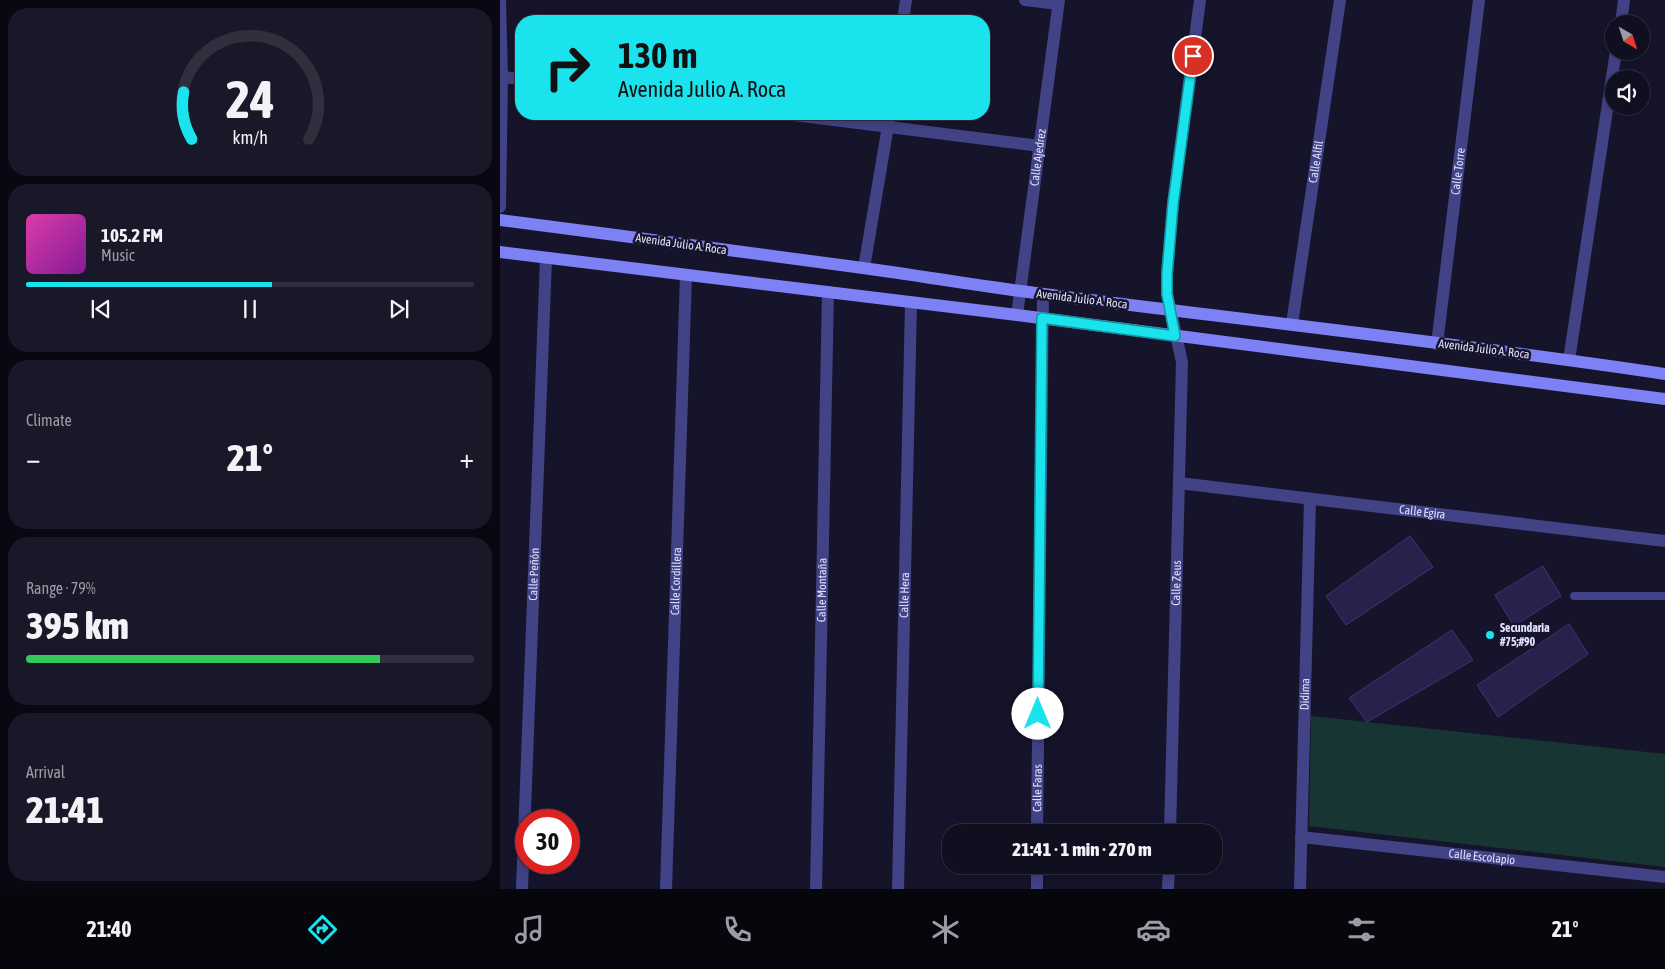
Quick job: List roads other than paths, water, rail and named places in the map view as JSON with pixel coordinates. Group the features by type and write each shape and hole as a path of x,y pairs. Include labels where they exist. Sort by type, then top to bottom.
{"street":[{"path":"500,0 502,77 500,207"},
{"path":"904,15 906,0"},
{"path":"1025,0 1058,2"},
{"name":"Calle Zeus","path":"1170,824 1182,362 1167,294 1167,274 1173,204 1200,0"},
{"name":"Calle Alfil","path":"1292,324 1340,0"},
{"name":"Calle Torre","path":"1437,344 1480,0"},
{"path":"1622,15 1624,0"},
{"name":"Calle Ajedrez","path":"1017,315 1058,2"},
{"path":"1569,360 1615,60"},
{"path":"502,77 515,79"},
{"path":"833,120 1040,146"},
{"path":"864,268 889,120"},
{"name":"Avenida Julio A. Roca","path":"500,220 864,268 1043,294 1292,324 1665,374"},
{"name":"Avenida Julio A. Roca","path":"500,252 1042,318 1665,399"},
{"name":"Calle Peñón","path":"522,889 546,258"},
{"name":"Calle Cordillera","path":"666,889 686,275"},
{"name":"Calle Montaña","path":"816,889 828,292"},
{"name":"Calle Faras","path":"1037,824 1043,294"},
{"name":"Calle Hera","path":"898,889 911,303"},
{"name":"Calle Egira","path":"1179,483 1665,541"},
{"name":"Didima","path":"1300,889 1310,499"},
{"name":"Calle Escolapio","path":"1301,837 1665,877"},
{"path":"1037,874 1037,889"},
{"path":"1168,889 1169,874"}],"lane":[{"path":"1574,596 1665,596"}],"place":[{"name":"Secundaria #75;#90","path":"1490,635"}]}
